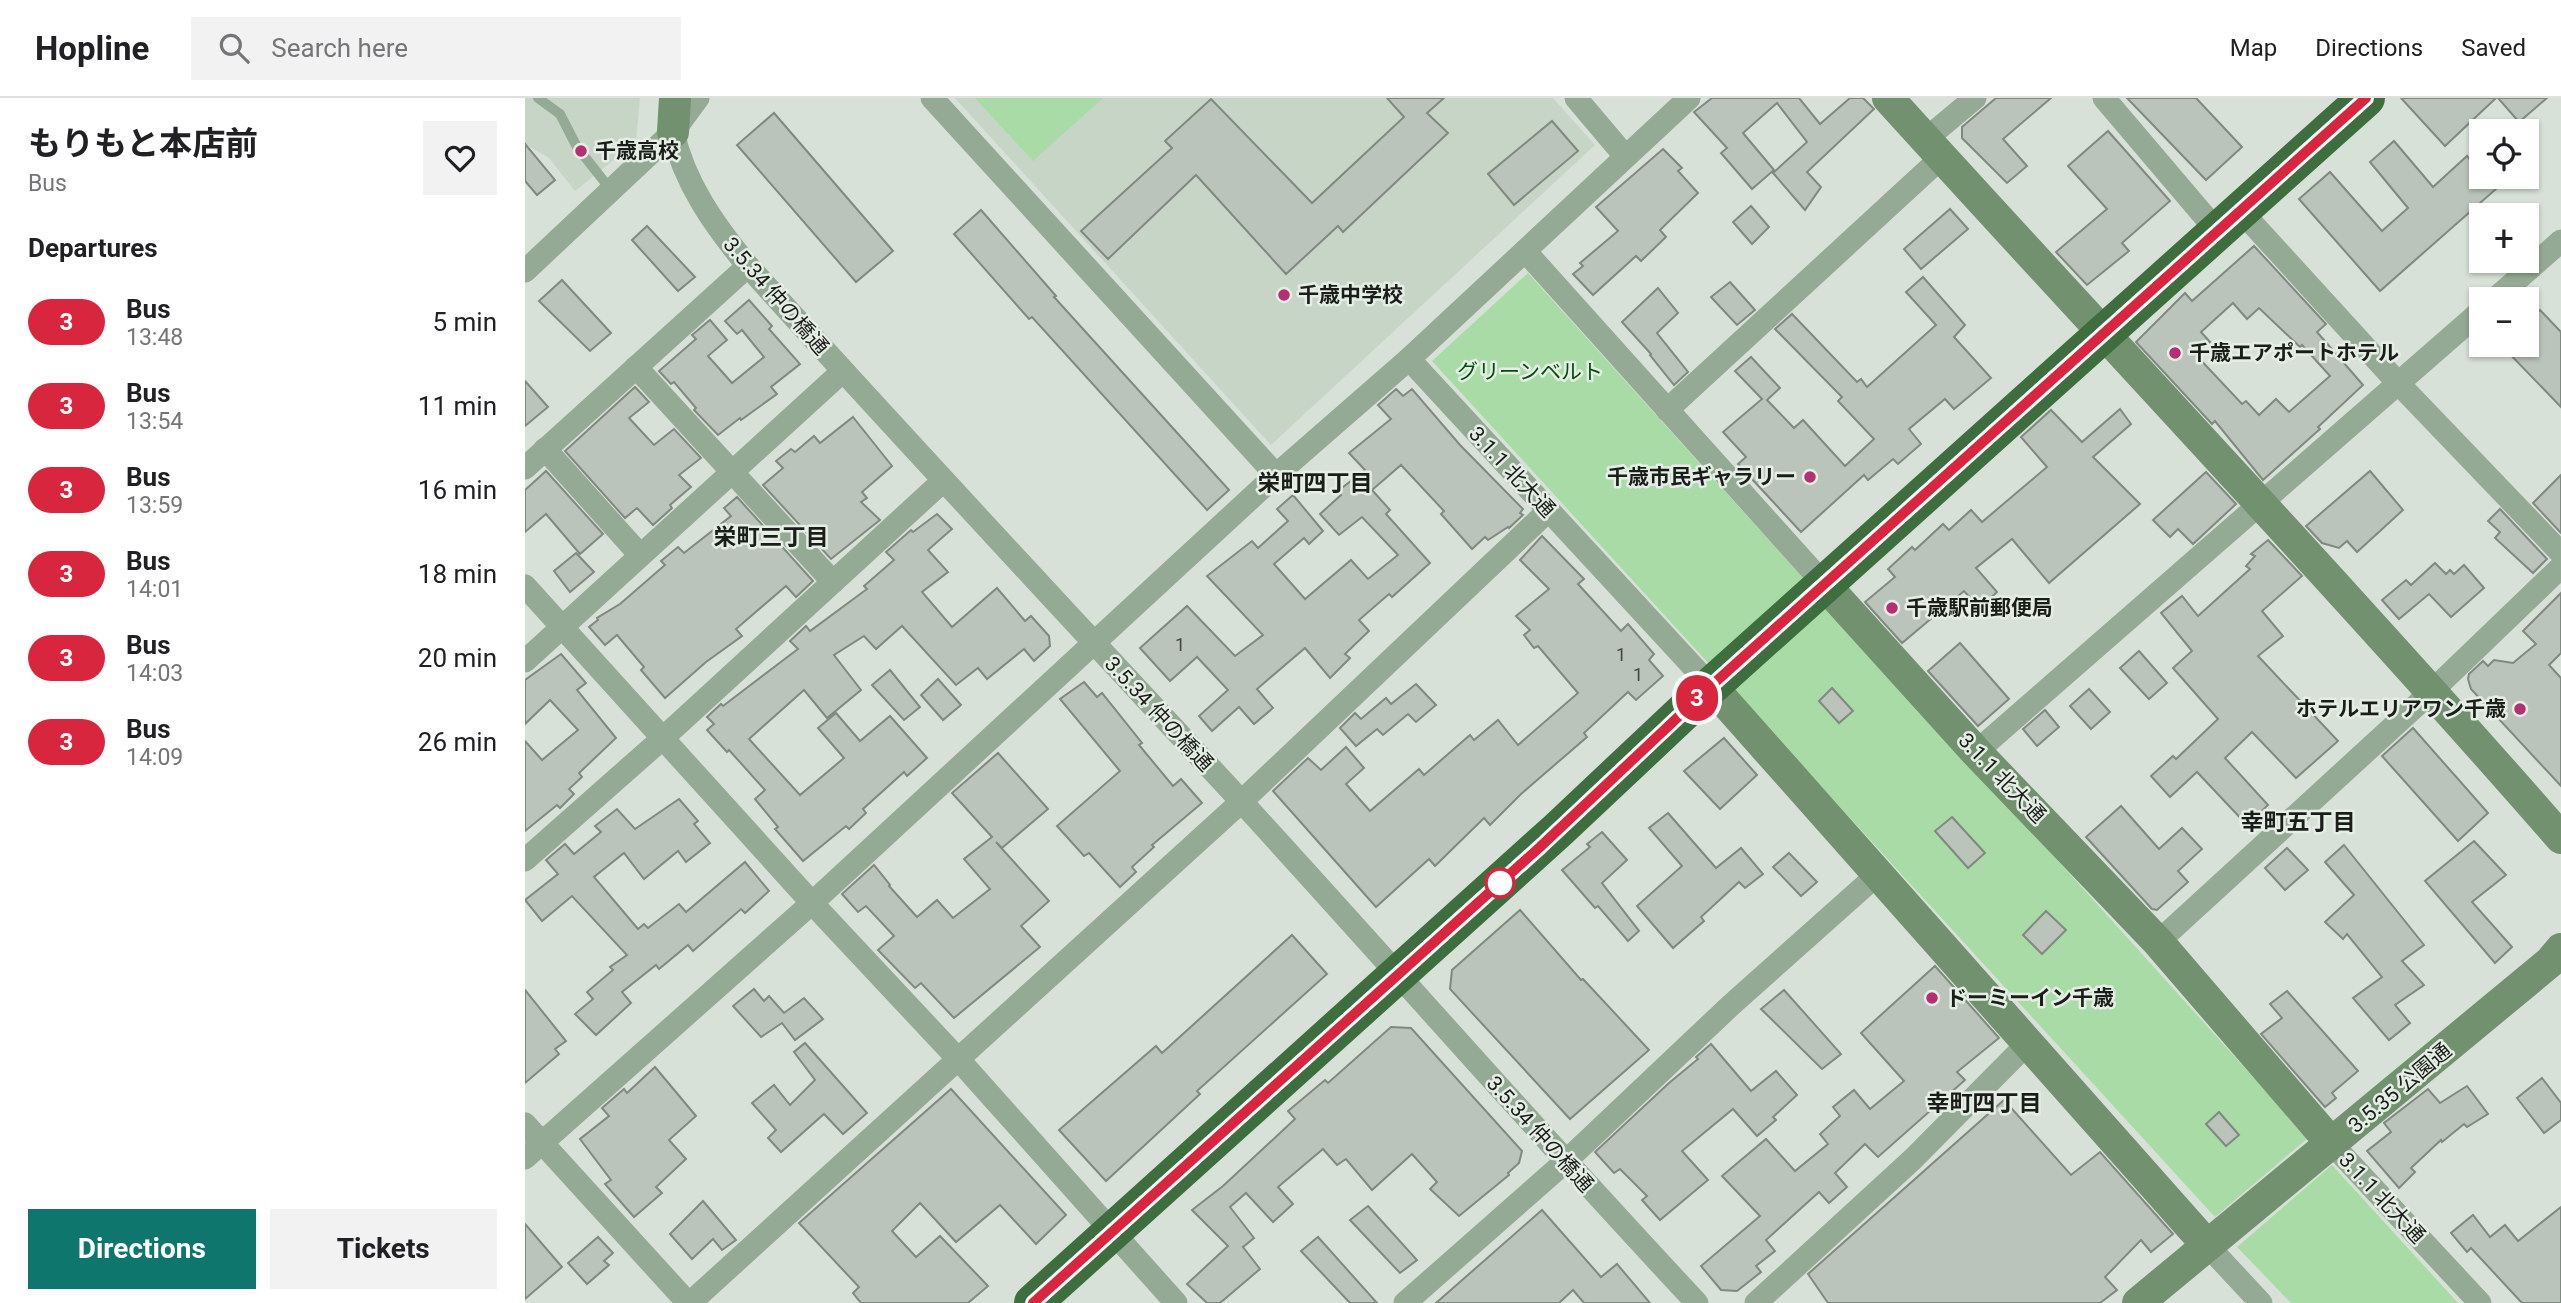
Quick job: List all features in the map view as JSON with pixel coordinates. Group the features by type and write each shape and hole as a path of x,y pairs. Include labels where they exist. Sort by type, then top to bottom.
{"highway":[{"path":"1033,1303 1399,975 1711,686 2366,98"}],"street":[{"name":"3.5.34 仲の橋通","path":"675,98 673,132 677,152 704,207 748,266 1399,975 1565,1162 1697,1303"},
{"path":"525,271 673,132 698,98"},
{"path":"932,98 1276,475"},
{"path":"1576,98 1625,156"},
{"path":"525,1158 813,903 1276,475 1409,359 1689,98"},
{"path":"1888,98 2261,502 2561,838"},
{"path":"1667,410 1934,148 1975,98"},
{"path":"2104,98 2398,383 2561,553"},
{"path":"2508,287 2561,241"},
{"name":"3.1.1 北大通","path":"1525,251 1976,752 2158,942 2332,1144 2480,1303"},
{"path":"525,468 748,266"},
{"path":"1976,752 2469,321"},
{"name":"3.1.1 北大通","path":"1409,359 1711,686 2027,1044 2261,1303"},
{"path":"636,367 833,582"},
{"path":"525,661 843,371"},
{"path":"545,449 640,555"},
{"path":"525,860 663,738 943,481"},
{"path":"525,1124 689,1303 1241,802 1548,511"},
{"path":"2158,942 2432,691 2561,567"},
{"path":"525,586 959,1060 1176,1303"},
{"path":"1405,1303 1565,1162 1730,1006 1878,874"},
{"name":"3.5.35 公園通","path":"2138,1303 2550,962 2561,949"},
{"path":"1756,1303 1913,1159 2027,1044"}],"lane":[{"path":"538,98 560,114 577,147 611,190"}],"shaded area":[{"name":"千歳高校","path":"525,98 640,98 636,142 575,191 549,158 525,144"},
{"name":"千歳中学校","path":"955,98 1553,98 1595,145 1271,445"}],"green space":[{"path":"975,98 1103,98 1033,161"},
{"name":"グリーンベルト","path":"1528,273 2308,1138 2215,1217 1432,361"},
{"path":"2332,1165 2458,1303 2291,1303 2237,1247"}],"building":[{"path":"1387,98 1444,98 1427,113 1448,133 1343,232 1338,226 1286,274 1196,175 1108,259 1081,231 1172,148 1165,141 1211,99 1312,203 1404,117"},
{"path":"1712,98 1799,98 1820,124 1850,98 1863,98 1874,109 1807,172 1821,187 1805,210 1773,173 1807,142 1777,103 1743,133 1774,170 1752,189 1721,153 1727,148 1694,112"},
{"path":"1996,98 2051,98 2003,139 2027,166 2007,183 1962,138 1962,127"},
{"path":"2127,98 2196,98 2242,147 2206,180"},
{"path":"2401,98 2496,98 2474,119 2469,119 2469,123 2445,146"},
{"path":"2498,98 2547,98 2522,119 2516,119"},
{"path":"774,113 893,251 856,282 737,145"},
{"path":"1552,121 1578,151 1514,205 1488,174"},
{"path":"2108,131 2170,201 2122,243 2129,251 2087,285 2056,252 2107,209 2068,166"},
{"path":"2394,141 2433,187 2467,156 2469,189 2496,189 2480,203 2469,203 2469,213 2380,291 2299,199 2330,172 2382,231 2408,208 2370,162"},
{"path":"525,144 555,180 537,195 525,181"},
{"path":"1663,149 1682,168 1678,171 1698,193 1660,230 1666,237 1641,261 1636,256 1593,295 1573,274 1583,266 1580,263 1618,231 1596,207"},
{"path":"1751,206 1769,227 1752,244 1733,222"},
{"path":"1950,209 1968,229 1921,269 1904,249"},
{"path":"981,210 1056,296 1054,297 1229,490 1207,510 1032,317 1029,319 954,234"},
{"path":"647,226 695,277 678,291 632,240"},
{"path":"2254,246 2326,324 2317,332 2363,385 2318,427 2320,429 2263,480 2215,421 2212,424 2136,342 2185,293 2192,301","holes":["2233,303 2247,319 2259,308 2300,347 2302,345 2330,376 2289,412 2276,399 2259,415 2246,401 2242,404 2195,354 2210,342 2201,332"]},
{"path":"1923,277 1965,325 1954,337 1991,378 1954,409 1945,399 1909,429 1921,444 1898,464 1893,459 1868,480 1864,475 1801,532 1738,464 1746,457 1723,432 1762,399 1735,371 1751,357 1780,388 1767,400 1794,428 1803,420 1845,466 1874,439 1838,401 1842,397 1775,329 1792,314 1857,382 1861,379 1867,387 1936,325 1906,292"},
{"path":"562,280 611,333 590,351 539,301"},
{"path":"1730,282 1755,310 1737,325 1711,297"},
{"path":"1658,288 1678,313 1657,333 1688,372 1674,385 1622,322"},
{"path":"749,300 772,326 769,329 800,364 771,387 777,394 718,435 694,410 696,408 674,382 671,384 659,371 696,339 692,335 710,320 727,340 708,356 732,383 764,357 742,330 737,334 725,321"},
{"path":"2539,311 2561,332 2561,407 2513,357 2539,357"},
{"path":"525,381 548,407 525,426"},
{"path":"635,387 649,402 629,418 654,445 674,429 701,458 679,475 691,487 670,505 672,508 653,525 637,508 625,518 565,451"},
{"path":"1396,389 1403,396 1412,389 1460,445 1523,509 1520,513 1523,515 1509,528 1488,540 1485,537 1472,549 1441,514 1444,511 1401,465 1372,490 1390,510 1386,514 1430,563 1392,597 1389,594 1359,620 1369,631 1345,654 1350,658 1330,678 1305,648 1257,689 1273,708 1254,724 1239,707 1212,731 1199,716 1228,690 1197,657 1170,681 1140,648 1187,606 1235,656 1263,635 1207,576 1252,541 1258,548 1288,521 1277,509 1293,495 1323,531 1309,544 1304,538 1274,564 1305,599 1351,560 1368,579 1398,555 1362,517 1339,535 1320,514 1341,495 1338,491 1365,470 1349,453 1391,419 1378,405"},
{"path":"2120,409 2131,424 2093,457 2140,504 2049,583 2012,539 1976,568 1997,592 1980,608 1964,591 1902,643 1865,602 1895,577 1888,569 1912,547 1915,550 1943,524 1949,530 1971,510 1982,522 2047,467 2021,437 2051,410 2082,442"},
{"path":"853,417 892,466 862,492 867,498 861,502 880,520 831,559 763,485 783,468 776,461 791,449 795,452 814,436 820,443"},
{"path":"546,471 603,534 580,554 546,514 525,532 525,490"},
{"path":"2370,471 2403,510 2357,552 2347,541 2339,548 2322,543 2306,526"},
{"path":"2206,472 2236,504 2193,544 2178,529 2170,537 2153,520"},
{"path":"2561,475 2561,533 2533,503"},
{"path":"737,497 813,581 796,597 786,586 736,629 742,636 706,662 665,698 641,670 644,667 617,635 605,645 589,627 665,565 661,561 678,547 684,553 731,516 724,508"},
{"path":"2500,509 2547,559 2533,573 2495,538 2500,532 2488,521"},
{"path":"937,514 952,529 928,550 948,572 922,592 952,627 997,588 1025,621 1031,616 1049,636 1050,646 1034,661 1024,649 987,679 978,668 956,685 902,626 876,649 864,636 834,655 861,690 827,718 804,690 749,739 800,795 844,758 818,728 836,713 860,741 890,716 927,758 907,776 904,772 863,809 866,813 849,829 846,826 803,861 775,829 778,827 755,799 765,790 707,730 714,724 707,717 798,649 790,641 806,626 810,631 867,589 864,586 894,560 886,552 911,530 913,532"},
{"path":"1542,536 1584,579 1578,584 1621,631 1628,624 1654,654 1649,660 1663,676 1636,700 1628,692 1584,733 1587,737 1521,794 1490,825 1484,818 1435,866 1429,859 1376,907 1273,791 1308,758 1321,770 1346,747 1364,768 1346,784 1370,811 1419,769 1424,775 1470,735 1474,740 1498,720 1518,745 1578,693 1538,646 1534,648 1524,635 1530,630 1516,616 1549,589 1520,560"},
{"path":"2268,540 2302,576 2262,611 2283,636 2258,656 2338,741 2296,778 2252,732 2225,758 2268,805 2247,825 2197,772 2170,797 2151,776 2173,756 2176,759 2218,719 2173,668 2192,651 2161,613 2182,596 2198,616 2250,569 2246,566 2255,556 2251,554"},
{"path":"576,553 594,572 570,592 554,571"},
{"path":"2435,563 2446,574 2450,570 2454,574 2464,565 2484,588 2451,617 2429,594 2399,619 2382,600 2406,580 2411,585"},
{"path":"2561,593 2561,653 2549,665 2561,678 2561,786 2471,689 2468,679 2469,674 2483,661 2488,666 2494,660 2513,663 2536,644 2523,631"},
{"path":"1960,643 2009,699 1978,726 1928,671"},
{"path":"2139,651 2167,683 2149,699 2120,668"},
{"path":"561,654 586,683 577,690 616,738 579,773 582,777 569,789 574,794 560,808 557,805 525,831 525,741 542,760 578,730 550,700 525,724 525,680"},
{"path":"890,670 920,707 904,720 872,685"},
{"path":"938,679 961,705 943,720 921,695"},
{"path":"1084,682 1097,697 1102,693 1142,743 1139,745 1173,786 1181,779 1202,803 1152,845 1154,847 1132,867 1136,872 1120,887 1089,853 1084,856 1057,826 1120,771 1060,699"},
{"path":"1416,684 1436,705 1416,722 1408,714 1383,735 1377,729 1356,746 1340,728 1355,713 1361,719 1386,698 1391,704"},
{"path":"1832,688 1853,711 1839,723 1819,701"},
{"path":"2089,689 2110,712 2091,729 2070,706"},
{"path":"2045,710 2059,727 2037,746 2023,729"},
{"path":"2413,728 2488,813 2458,841 2382,756"},
{"path":"1724,738 1757,775 1720,809 1684,771"},
{"path":"998,753 1048,809 1002,848 996,842 1049,901 1021,926 1040,947 954,1018 921,983 915,988 878,950 894,936 866,906 858,912 842,894 874,865 917,917 937,900 953,918 990,889 964,859 992,837 952,793"},
{"path":"679,799 698,821 694,824 710,843 686,862 678,851 644,879 624,853 594,877 638,929 644,924 648,928 679,904 686,912 745,862 769,891 745,913 741,909 693,951 688,945 659,969 656,965 622,992 631,1003 596,1035 575,1014 593,999 587,992 613,970 610,967 627,955 572,896 542,921 525,900 558,874 546,860 565,844 574,854 601,832 595,826 617,809 635,829"},
{"path":"2121,806 2159,849 2182,828 2202,849 2178,871 2188,882 2157,910 2152,909 2086,837"},
{"path":"1668,813 1716,868 1741,848 1763,874 1745,888 1739,882 1701,917 1704,921 1673,948 1637,906 1682,866 1649,828"},
{"path":"1952,817 1985,853 1968,868 1935,831"},
{"path":"1602,832 1627,860 1602,883 1639,931 1628,941 1562,870 1590,847 1587,844"},
{"path":"2474,841 2506,875 2472,902 2512,947 2495,963 2425,881"},
{"path":"2344,845 2424,945 2402,961 2424,985 2395,1005 2410,1023 2389,1040 2353,998 2382,977 2347,934 2343,939 2325,922 2354,895 2325,862"},
{"path":"2287,848 2308,870 2285,890 2265,868"},
{"path":"1789,853 1817,882 1801,896 1773,867"},
{"path":"1520,910 1581,980 1583,979 1649,1050 1570,1119 1450,989 1452,970"},
{"path":"2046,911 2066,930 2042,954 2023,935"},
{"path":"1292,935 1327,974 1197,1091 1200,1094 1106,1181 1059,1130 1156,1046 1162,1053"},
{"path":"1935,966 1999,1038 1957,1072 1965,1080 1878,1157 1865,1144 1835,1173 1847,1187 1829,1203 1819,1192 1766,1240 1775,1251 1756,1266 1761,1272 1737,1291 1721,1290 1701,1266 1760,1216 1722,1176 1766,1139 1795,1171 1828,1144 1820,1134 1840,1116 1833,1107 1854,1090 1870,1109 1904,1081 1861,1033"},
{"path":"754,989 764,1001 769,996 784,1013 804,998 823,1019 795,1040 782,1023 761,1037 733,1006"},
{"path":"525,990 566,1041 555,1049 559,1054 525,1083"},
{"path":"1784,990 1841,1054 1822,1069 1761,1009"},
{"path":"2287,991 2358,1071 2332,1093 2336,1098 2325,1107 2261,1034 2282,1018 2270,1004"},
{"path":"1391,1027 1411,1028 1522,1151 1519,1163 1509,1175 1459,1216 1430,1189 1437,1182 1412,1154 1372,1190 1346,1159 1337,1165 1323,1149 1278,1187 1293,1204 1273,1222 1246,1193 1230,1207 1254,1238 1243,1247 1260,1269 1220,1303 1207,1303 1187,1284 1228,1246 1192,1210 1223,1186 1295,1119 1288,1111 1325,1080 1328,1083"},
{"path":"805,1043 867,1113 843,1134 824,1114 781,1152 768,1138 776,1130 752,1103 774,1085 790,1105 815,1080 794,1052"},
{"path":"1711,1044 1751,1091 1776,1071 1797,1095 1773,1117 1776,1120 1757,1136 1733,1109 1682,1151 1708,1180 1660,1220 1642,1200 1647,1196 1620,1169 1614,1173 1595,1152 1698,1059 1696,1057"},
{"path":"655,1067 696,1116 669,1140 686,1159 656,1187 662,1193 634,1217 605,1184 611,1180 580,1139 609,1116 602,1108 624,1089 627,1093"},
{"path":"2542,1078 2561,1103 2561,1120 2544,1133 2517,1098"},
{"path":"2467,1086 2488,1114 2467,1127 2464,1124 2442,1142 2441,1140 2411,1168 2415,1172 2399,1188 2367,1151 2391,1132 2384,1123 2428,1089 2440,1103"},
{"path":"951,1089 1066,1215 1036,1244 1000,1205 956,1242 920,1203 892,1231 916,1257 940,1236 988,1286 968,1303 861,1303 853,1293 859,1287 799,1223"},
{"path":"2004,1100 2071,1175 2100,1152 2173,1234 2151,1252 2141,1240 2105,1277 2117,1290 2100,1303 1828,1303 1808,1274"},
{"path":"2219,1112 2239,1135 2226,1146 2206,1124"},
{"path":"703,1201 736,1240 722,1250 713,1239 692,1259 670,1234"},
{"path":"1368,1206 1417,1260 1400,1273 1350,1220"},
{"path":"2561,1207 2561,1303 2522,1303 2471,1248 2467,1252 2451,1233 2473,1215 2490,1237 2505,1225 2518,1241"},
{"path":"1542,1210 1601,1277 1617,1264 1650,1303 1584,1303 1573,1290 1559,1303 1436,1303"},
{"path":"525,1224 562,1267 525,1299"},
{"path":"598,1237 613,1253 604,1261 609,1265 587,1284 568,1263"},
{"path":"1318,1237 1377,1303 1350,1303 1301,1251"}],"bus line":[{"name":"3","path":"1033,1303 1540,847 1711,686 2366,98"}],"place":[{"name":"千歳高校","path":"581,151"},
{"name":"千歳中学校","path":"1284,295"},
{"name":"千歳エアポートホテル","path":"2175,353"},
{"name":"千歳市民ギャラリー","path":"1810,477"},
{"name":"千歳駅前郵便局","path":"1892,608"},
{"name":"ホテルエリアワン千歳","path":"2520,709"},
{"name":"ドーミーイン千歳","path":"1932,998"}],"district":[{"name":"栄町四丁目","path":"1315,483"},
{"name":"栄町三丁目","path":"771,537"},
{"name":"幸町五丁目","path":"2298,822"},
{"name":"幸町四丁目","path":"1984,1103"}]}
